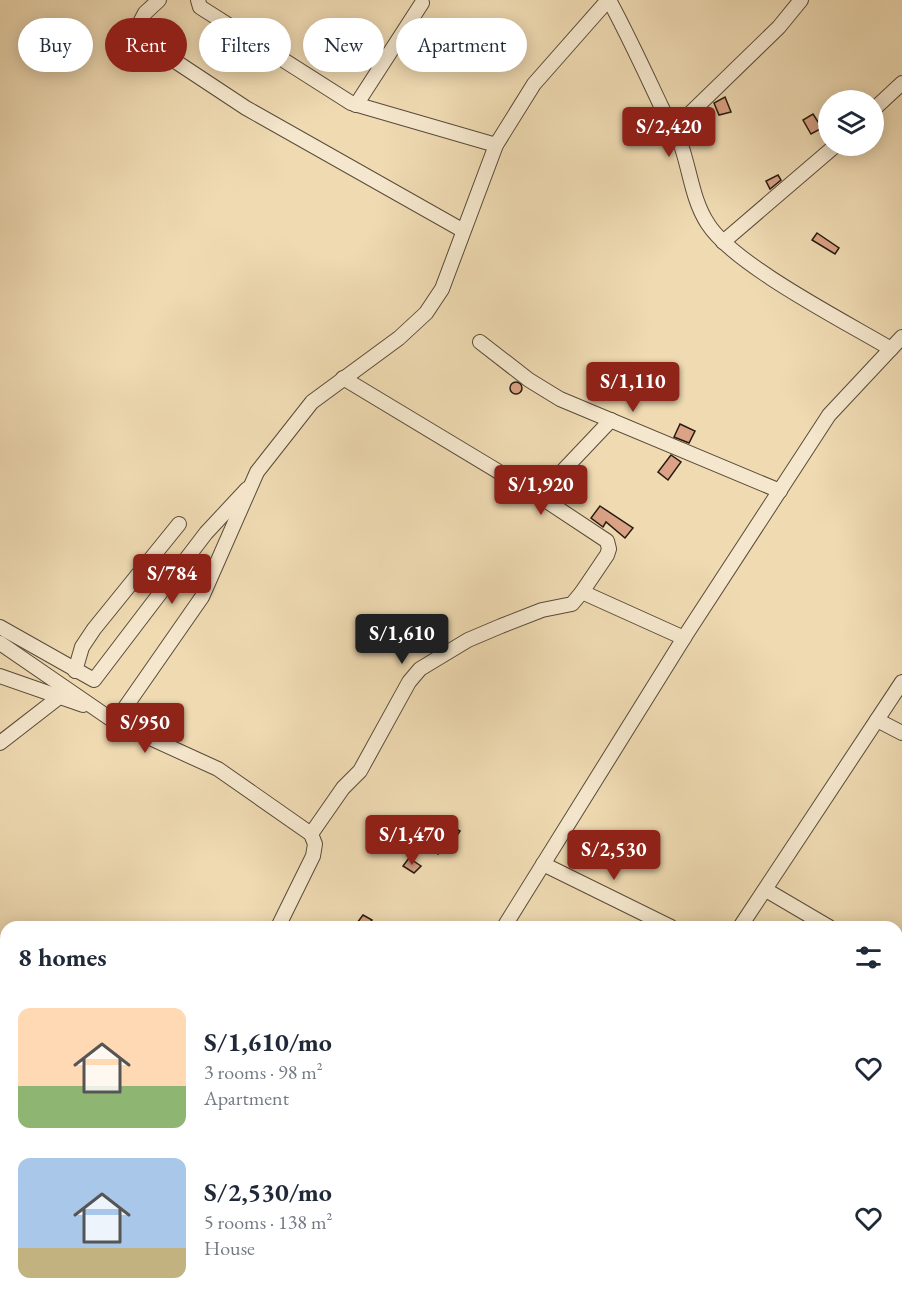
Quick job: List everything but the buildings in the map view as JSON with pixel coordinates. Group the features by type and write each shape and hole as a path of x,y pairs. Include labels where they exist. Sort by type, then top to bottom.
{"street":[{"path":"159,0 145,12 134,34 246,108 462,230"},
{"path":"198,0 201,6 210,13 356,105 496,144"},
{"path":"115,722 202,597 257,472 312,402 399,338 426,313 442,289 462,230 496,144 534,84 609,0 630,38 663,109 675,128 698,203 708,224 723,242 771,278 891,349"},
{"path":"675,128 779,27 801,0"},
{"path":"356,105 422,3"},
{"path":"884,100 902,83"},
{"path":"723,242 824,156"},
{"path":"508,921 684,638 829,415 902,338"},
{"path":"480,342 545,391 780,491"},
{"path":"311,834 343,788 360,771 409,682 420,669 468,640 542,610 572,604 607,555 609,545 607,541 539,496 343,378"},
{"path":"539,496 611,420"},
{"path":"0,627 79,674 94,680 206,533 251,486"},
{"path":"78,697 82,647 179,524"},
{"path":"582,592 594,600 684,638"},
{"path":"0,643 40,668 91,707 115,722 218,769 311,834 315,844 313,856 281,921"},
{"path":"0,676 58,698 91,707"},
{"path":"744,921 902,682"},
{"path":"0,743 58,698"},
{"path":"877,720 902,733"},
{"path":"543,864 659,921"},
{"path":"766,890 819,921"}]}
